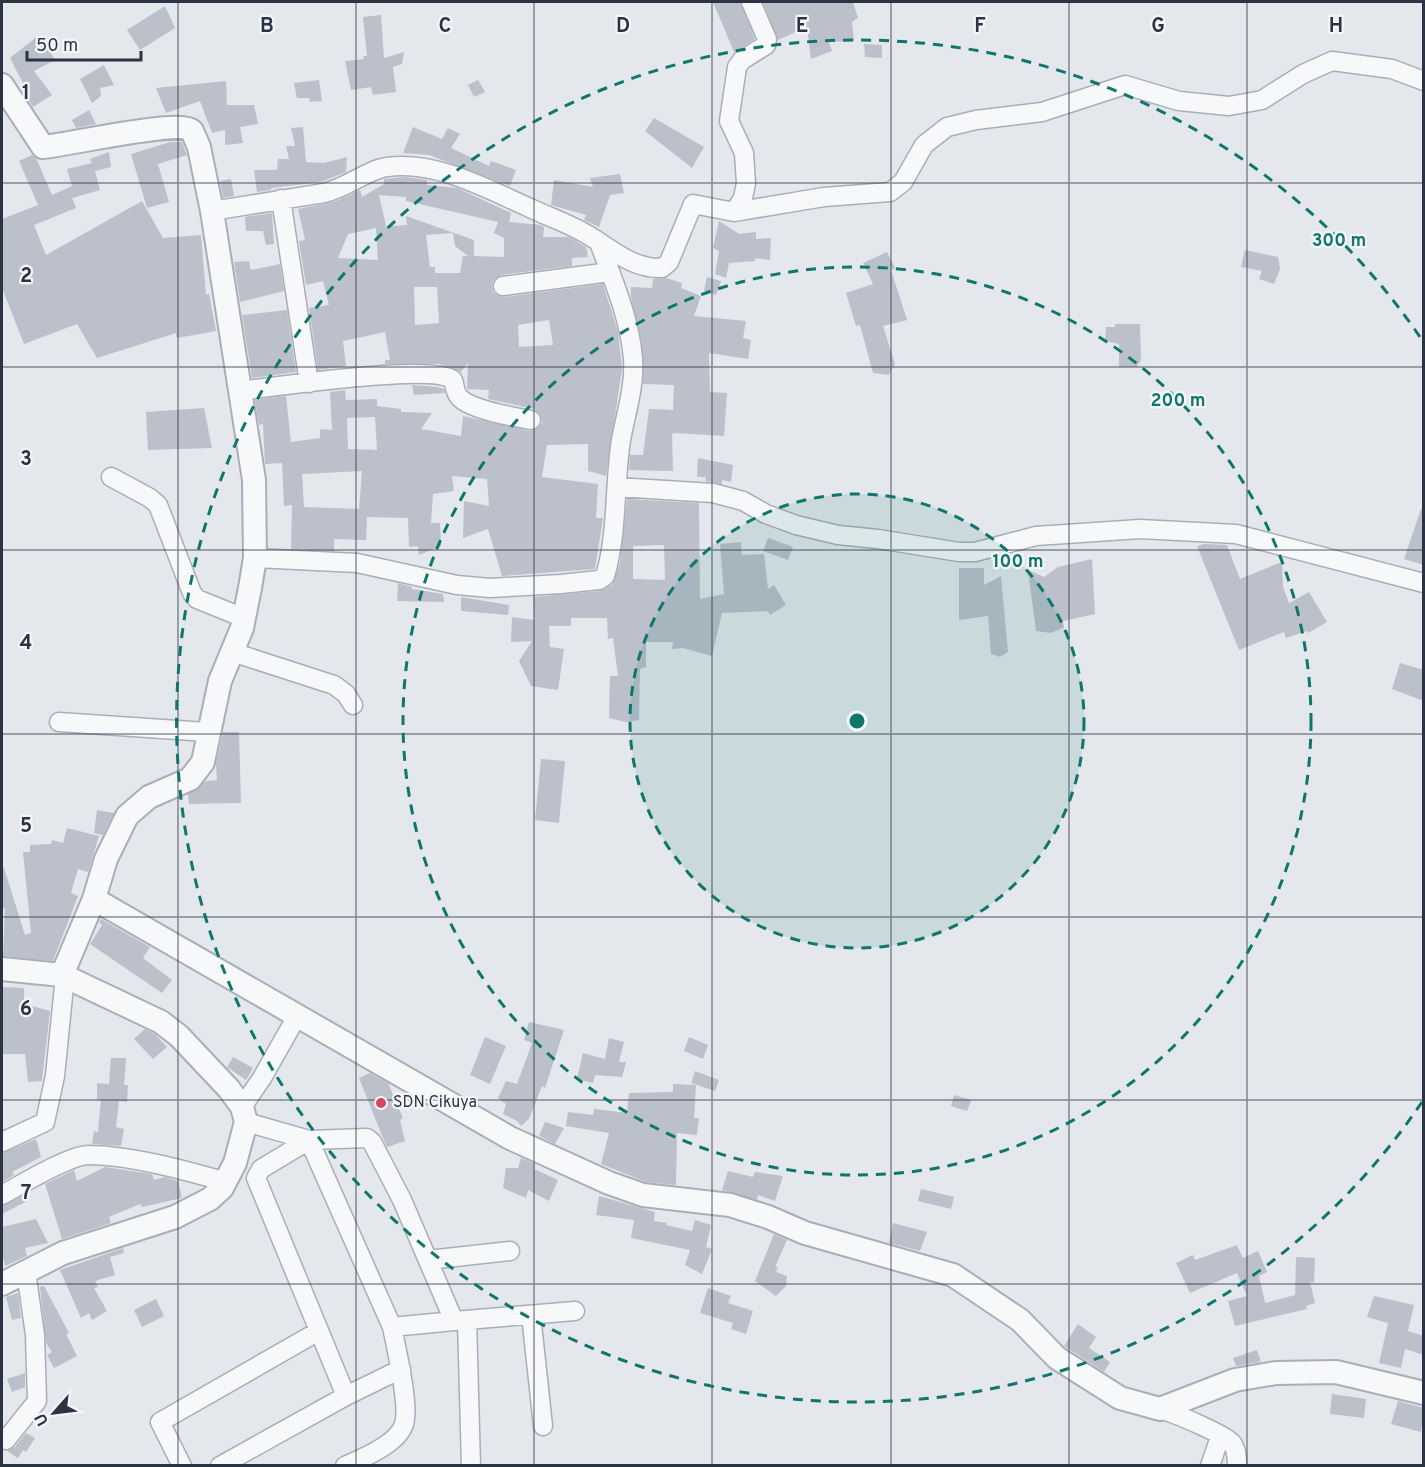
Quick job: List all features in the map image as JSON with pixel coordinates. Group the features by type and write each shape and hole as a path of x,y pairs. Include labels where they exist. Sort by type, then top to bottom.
{"street":[{"path":"734,212 743,198 746,183 744,153 729,121 737,68 742,60 766,45 767,39 751,2"},
{"path":"212,211 340,189 385,167 405,166 456,176 590,236 617,255 651,268 662,268 669,262 691,206 696,204 734,212 824,197 890,192 903,182 924,145 947,127 976,120 1042,112 1125,85 1179,101 1229,106 1262,100 1303,74 1332,61 1392,69 1424,81"},
{"path":"2,85 43,147 146,130 188,128 199,147 212,211 254,480 255,558 244,618 220,681 207,732 203,762 194,775 149,797 128,816 106,859 94,899 63,976 55,1076 45,1122 2,1142"},
{"path":"281,199 309,382"},
{"path":"255,558 357,563 457,585 490,588 599,580 606,574 621,441 633,381 633,360 630,335 600,245"},
{"path":"503,286 610,272"},
{"path":"239,391 358,376 446,376 453,380 457,395 465,401 496,414 531,420"},
{"path":"111,477 150,498 158,505 192,593 197,599 244,618"},
{"path":"617,488 713,493 743,501 766,514 796,525 838,535 959,552 975,552 1036,536 1140,529 1236,534 1424,583"},
{"path":"232,652 334,686 346,694 353,705"},
{"path":"59,722 207,732"},
{"path":"94,899 297,1016 352,1045 510,1138 609,1183 643,1195 730,1205 805,1233 953,1275 1020,1320 1057,1358 1093,1382 1120,1398 1182,1415 1234,1446 1237,1466"},
{"path":"2,969 63,976 161,1022 179,1036 229,1089 244,1114 309,1140 367,1138 372,1142 402,1200 428,1260 460,1320 471,1466"},
{"path":"2,1284 63,1253 175,1217 210,1199 226,1182 236,1163 244,1114 297,1016"},
{"path":"309,1140 392,1327 401,1369 405,1423 398,1434 375,1453 345,1466"},
{"path":"309,1140 261,1169 256,1178 346,1396"},
{"path":"2,1195 46,1171 89,1155 166,1166 226,1182"},
{"path":"428,1260 510,1251"},
{"path":"6,1440 37,1401 35,1335 26,1271"},
{"path":"392,1327 575,1311"},
{"path":"531,1315 543,1426"},
{"path":"182,1466 160,1422 320,1331"},
{"path":"220,1466 346,1396 401,1369"},
{"path":"1160,1409 1235,1380 1276,1373 1336,1372 1424,1393"},
{"path":"1210,1466 1220,1437"}],"building":[{"path":"713,2 740,2 755,39 734,52"},
{"path":"763,2 853,2 858,18 852,22 854,41 829,42 832,51 811,59 807,27 778,40"},
{"path":"165,6 175,28 140,50 127,30"},
{"path":"381,15 384,58 404,52 402,64 393,67 396,92 373,95 371,87 351,90 345,61 364,59 363,56 367,56 363,17"},
{"path":"39,35 55,60 34,71 52,95 33,107 21,89 25,87 10,58"},
{"path":"864,44 882,45 882,58 865,57"},
{"path":"104,65 114,85 100,88 101,96 92,103 80,79"},
{"path":"319,80 322,101 310,102 309,98 297,98 294,83"},
{"path":"478,80 485,92 474,97 468,85"},
{"path":"226,81 227,105 254,105 258,124 240,127 243,143 225,145 225,130 212,133 200,101 166,113 156,88"},
{"path":"89,110 96,124 76,128 72,120"},
{"path":"654,118 704,147 692,168 645,131"},
{"path":"303,127 306,162 324,163 347,157 346,172 321,182 257,192 254,170 277,170 278,159 289,159 286,146 295,146 291,128"},
{"path":"413,127 442,139 448,128 460,134 451,148 489,166 491,161 516,170 510,186 429,155 403,153"},
{"path":"170,142 182,142 187,155 158,164 169,202 147,208 131,154"},
{"path":"109,152 111,167 95,171 100,190 72,198 76,208 34,225 46,255 142,201 163,238 201,235 206,295 209,294 216,331 177,338 176,333 97,358 77,324 24,344 2,288 2,219 38,205 19,161 32,155 36,158 52,195 72,186 67,169 92,163 90,159"},
{"path":"620,174 624,193 610,195 599,227 584,220 586,215 551,205 554,180 593,187 590,178"},
{"path":"405,177 427,180 427,185 457,188 511,213 509,222 541,225 544,227 543,237 569,237 586,247 588,257 572,258 572,266 501,275 493,281 492,287 494,293 504,297 603,284 618,332 622,369 606,476 588,471 588,444 547,445 542,477 598,484 596,518 603,518 595,569 502,576 488,529 463,538 464,501 489,506 487,479 452,476 454,491 433,494 431,523 440,523 441,546 419,555 418,546 409,547 408,518 367,517 366,540 334,539 334,551 291,549 292,505 284,506 282,463 265,464 263,424 259,425 255,400 286,396 291,442 320,438 320,429 332,430 330,392 345,390 346,400 377,399 377,406 401,409 401,412 432,413 421,429 461,436 463,416 529,431 535,430 542,423 541,416 534,409 488,399 489,390 467,389 468,363 461,372 440,364 385,364 385,360 390,360 385,332 343,341 346,366 318,370 309,308 329,305 323,281 306,285 299,241 305,240 298,209 336,201 360,190 362,197 384,184 384,179","holes":["379,195 406,197 406,201 498,222 494,233 504,238 504,257 474,256 474,240 406,216 407,225 379,227 386,226","376,228 378,260 338,258 348,234","453,233 455,246 468,256 463,256 460,273 435,273 435,267 430,267 426,235","414,287 437,287 439,323 415,325","549,320 553,345 519,347 518,325","375,417 377,450 348,449 347,418","362,471 359,509 304,507 302,474"]},
{"path":"231,179 234,196 223,198 220,181"},
{"path":"272,213 274,244 266,245 263,231 246,231 245,217"},
{"path":"719,221 739,234 756,232 756,239 771,238 770,260 755,258 755,261 729,263 726,278 715,274 719,251 713,248"},
{"path":"1245,250 1278,257 1280,269 1274,284 1259,279 1262,271 1241,267"},
{"path":"887,252 895,268 891,270 907,320 883,326 895,364 889,375 873,373 860,325 856,326 846,293 873,284 863,263"},
{"path":"249,261 251,270 280,264 284,291 240,302 234,262"},
{"path":"707,277 721,281 716,295 704,291"},
{"path":"666,278 682,283 681,288 701,296 694,316 746,321 743,338 751,340 748,359 709,353 710,392 727,393 724,436 672,434 673,471 629,470 630,455 643,455 649,409 673,410 674,385 643,384 642,343 631,297 631,287 652,288 653,279"},
{"path":"287,310 296,372 252,378 242,315"},
{"path":"1115,324 1140,324 1141,360 1137,367 1119,367 1119,344 1105,341 1106,327 1115,327"},
{"path":"412,385 437,387 444,389 445,393 414,395"},
{"path":"204,408 212,448 148,450 146,412"},
{"path":"698,458 733,465 731,482 722,480 722,484 705,481 706,477 697,477"},
{"path":"627,499 699,503 700,599 724,594 720,544 741,542 742,555 764,554 768,589 774,585 786,605 770,615 768,611 722,613 712,656 683,648 672,649 673,642 646,642 646,667 640,669 639,720 626,722 609,718 610,676 618,676 613,638 608,639 607,618 571,618 571,626 549,626 550,647 564,649 558,690 531,686 519,661 532,641 511,642 512,617 534,620 533,597 600,591 612,585 620,562","holes":["664,545 665,580 633,579 633,546"]},
{"path":"1421,509 1424,509 1424,565 1404,559"},
{"path":"768,538 793,547 788,560 763,551"},
{"path":"1227,545 1240,579 1282,562 1283,587 1289,603 1309,592 1327,622 1308,633 1307,631 1286,638 1284,632 1239,650 1197,546"},
{"path":"1092,559 1095,614 1063,621 1064,627 1051,633 1036,631 1028,570 1044,577 1058,567"},
{"path":"959,568 984,568 984,585 1001,576 1008,652 1000,657 991,654 988,616 959,620"},
{"path":"398,583 412,587 412,589 443,594 444,602 397,601"},
{"path":"461,597 509,605 508,615 461,611"},
{"path":"1400,663 1424,670 1424,701 1392,689"},
{"path":"223,732 239,732 241,803 189,804 188,794 206,781 217,780 216,764"},
{"path":"541,759 565,761 559,823 535,820"},
{"path":"97,810 114,813 103,835 94,833"},
{"path":"67,828 99,836 88,872 78,869 71,893 78,896 53,961 3,956 5,908 2,909 2,868 4,868 25,935 31,933 23,852 30,852 30,845 51,844 52,840 63,843"},
{"path":"101,919 150,947 143,958 172,980 162,993 90,944 102,925 99,922"},
{"path":"2,987 24,988 24,1004 50,1011 42,1081 28,1082 25,1054 2,1054"},
{"path":"529,1022 564,1030 545,1088 542,1086 529,1119 521,1126 517,1121 503,1114 506,1104 498,1098 506,1081 517,1084 532,1043 524,1040"},
{"path":"145,1029 156,1035 167,1047 153,1059 134,1039"},
{"path":"485,1037 506,1046 490,1084 470,1075"},
{"path":"689,1037 708,1045 703,1059 684,1051"},
{"path":"609,1038 624,1042 619,1062 626,1062 622,1077 595,1075 593,1083 577,1079 583,1053 605,1059"},
{"path":"233,1057 253,1068 246,1080 227,1067"},
{"path":"111,1058 126,1058 124,1085 128,1085 127,1102 119,1101 116,1127 124,1129 121,1146 92,1144 94,1131 98,1132 101,1100 97,1100 97,1083 109,1084"},
{"path":"695,1071 719,1080 715,1091 691,1083"},
{"path":"370,1073 388,1083 403,1118 400,1120 405,1141 387,1147 359,1078"},
{"path":"673,1084 696,1085 694,1118 699,1118 697,1135 677,1133 676,1185 646,1182 601,1164 609,1133 566,1126 568,1112 593,1115 594,1109 627,1113 629,1093 673,1092"},
{"path":"954,1095 971,1100 967,1111 951,1106"},
{"path":"545,1122 564,1128 555,1144 539,1136"},
{"path":"36,1139 41,1157 12,1172 14,1175 2,1182 2,1153"},
{"path":"521,1158 535,1164 534,1169 558,1180 549,1201 528,1190 526,1198 503,1188 506,1168 518,1168"},
{"path":"105,1167 152,1174 154,1180 165,1177 178,1181 182,1198 142,1207 140,1204 109,1217 111,1223 62,1239 45,1184 74,1170 77,1181"},
{"path":"728,1171 753,1177 755,1172 783,1176 775,1201 758,1195 757,1200 722,1190"},
{"path":"921,1189 954,1197 951,1209 918,1201"},
{"path":"24,1195 27,1201 2,1214 2,1206"},
{"path":"599,1196 655,1212 654,1221 667,1223 666,1225 692,1231 695,1220 711,1225 706,1247 712,1249 702,1274 685,1265 690,1250 631,1238 634,1220 596,1215"},
{"path":"36,1219 48,1243 25,1248 27,1256 5,1266 2,1253 2,1227"},
{"path":"893,1223 927,1232 920,1251 889,1243"},
{"path":"774,1234 787,1240 775,1267 778,1267 776,1272 787,1276 786,1286 776,1296 755,1281"},
{"path":"1237,1245 1243,1258 1258,1251 1267,1272 1259,1276 1265,1303 1295,1295 1296,1257 1315,1258 1314,1283 1310,1282 1315,1303 1306,1306 1307,1309 1235,1326 1228,1301 1247,1296 1237,1273 1190,1293 1176,1263 1193,1255 1195,1260"},
{"path":"123,1248 124,1253 110,1257 115,1275 95,1281 98,1287 94,1288 107,1311 92,1320 89,1313 81,1318 60,1270"},
{"path":"44,1286 69,1333 66,1334 77,1356 54,1368 47,1355 52,1352 46,1343 40,1287"},
{"path":"708,1288 731,1296 728,1303 753,1311 746,1334 731,1329 733,1323 700,1313"},
{"path":"18,1293 21,1318 12,1320 6,1297"},
{"path":"1374,1296 1414,1305 1408,1331 1424,1336 1424,1355 1405,1349 1401,1368 1379,1363 1388,1323 1367,1317"},
{"path":"156,1299 164,1316 142,1327 134,1310"},
{"path":"1078,1324 1096,1337 1089,1348 1110,1362 1104,1372 1064,1346"},
{"path":"1257,1350 1261,1362 1236,1366 1233,1358"},
{"path":"25,1373 25,1387 12,1392 7,1379"},
{"path":"1332,1394 1366,1399 1364,1418 1330,1414"},
{"path":"1398,1401 1424,1408 1421,1432 1391,1424"},
{"path":"26,1433 35,1438 26,1452 23,1450 18,1458 7,1451 15,1447"}],"place":[{"name":"SDN Cikuya","path":"381,1103"}]}
